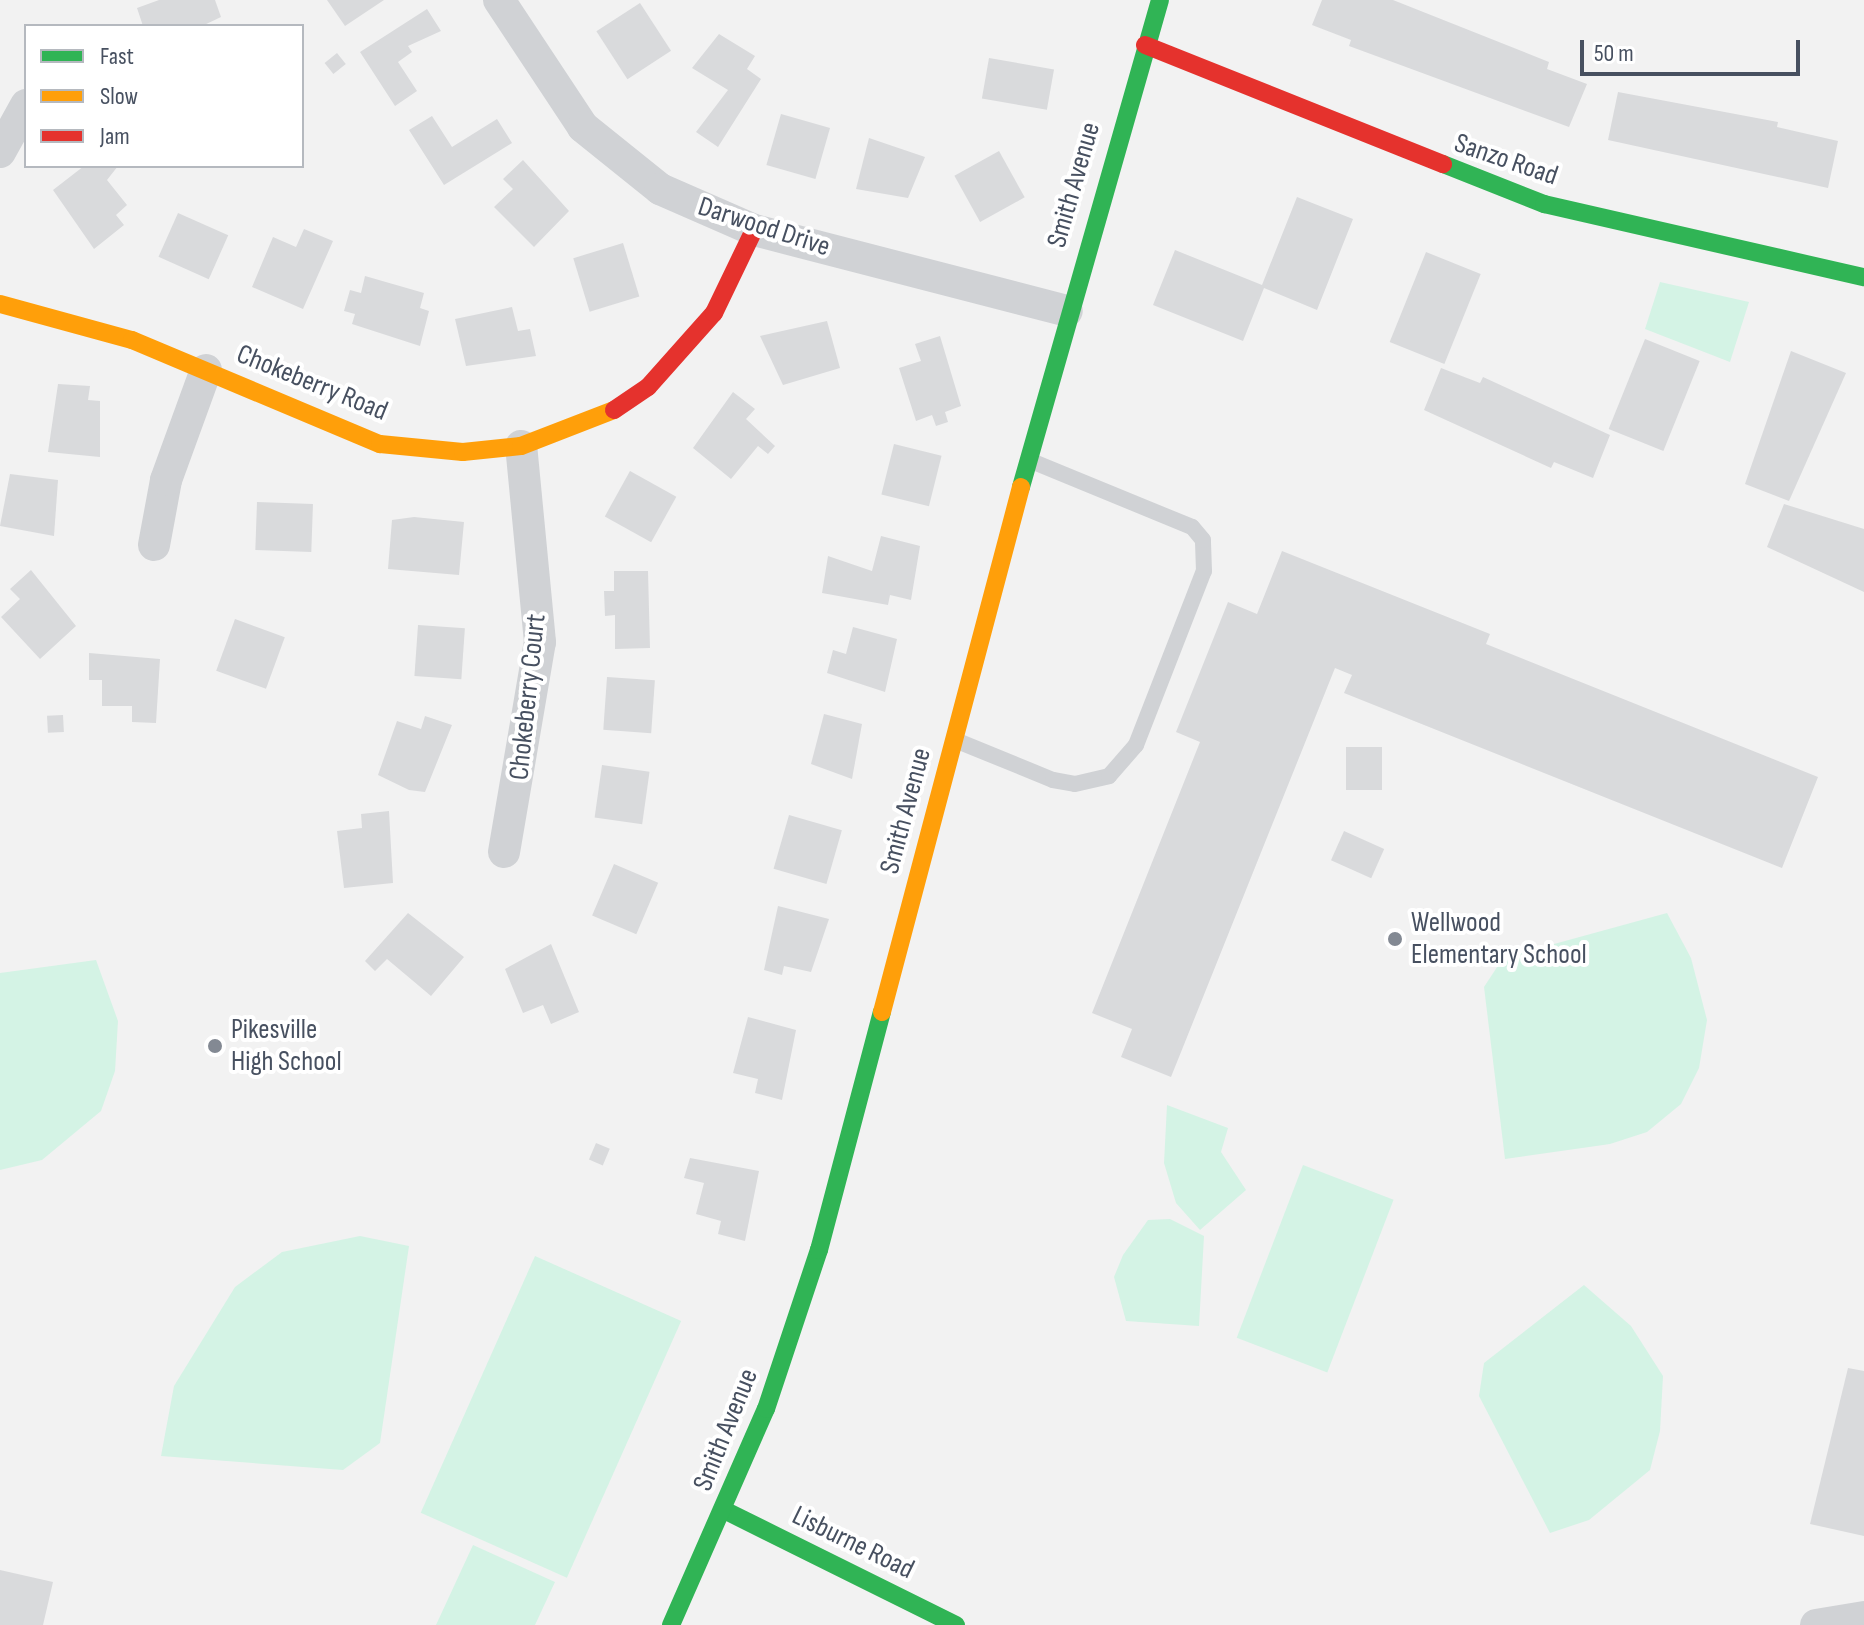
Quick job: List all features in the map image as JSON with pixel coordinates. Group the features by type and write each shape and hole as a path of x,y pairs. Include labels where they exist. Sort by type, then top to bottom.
{"street":[{"name":"Darwood Drive","path":"499,0 583,127 621,162 660,189 754,230 1067,311"},
{"name":"Smith Avenue","path":"671,1625 724,1510 819,1250 1067,311 1160,0"},
{"name":"Sanzo Road","path":"1145,45 1544,204 1864,277"},
{"path":"0,152 24,109"},
{"name":"Chokeberry Road","path":"0,304 73,320 206,370 380,444 463,452 521,446 610,412 648,387 714,313 754,230"},
{"path":"154,545 166,480 206,370"},
{"name":"Chokeberry Court","path":"504,852 540,642 521,446"},
{"name":"Lisburne Road","path":"724,1510 956,1625"},
{"path":"1816,1625 1864,1617"}],"lane":[{"path":"954,739 1053,780 1109,776 1136,745 1204,571 1203,540 1192,527 1028,459"}],"green space":[{"path":"1660,282 1749,302 1730,362 1645,329"},
{"path":"1667,913 1691,958 1707,1020 1699,1068 1681,1104 1647,1132 1610,1144 1505,1159 1484,987 1503,958"},
{"path":"96,960 118,1021 115,1071 101,1111 42,1160 0,1170 0,973"},
{"path":"1167,1105 1228,1128 1221,1152 1246,1190 1200,1230 1176,1203 1164,1163"},
{"path":"1303,1165 1394,1200 1327,1372 1237,1338"},
{"path":"1170,1219 1204,1236 1199,1326 1126,1321 1114,1277 1123,1255 1148,1220"},
{"path":"360,1236 409,1246 380,1443 343,1470 161,1456 174,1386 235,1287 282,1252"},
{"path":"535,1256 681,1321 567,1578 421,1513"},
{"path":"1584,1285 1631,1326 1663,1376 1660,1431 1650,1470 1589,1520 1550,1533 1479,1396 1484,1363"},
{"path":"473,1545 555,1582 535,1625 436,1625"}],"building":[{"path":"159,0 215,0 221,17 206,24 142,24 137,8"},
{"path":"327,0 384,0 345,26"},
{"path":"1322,0 1393,0 1549,62 1547,69 1587,84 1569,127 1349,46 1351,40 1312,25"},
{"path":"640,3 671,51 627,79 596,31"},
{"path":"427,9 441,31 408,46 412,52 398,62 417,91 395,106 360,52"},
{"path":"719,34 755,56 747,69 761,79 718,147 696,132 728,90 692,68"},
{"path":"337,53 346,64 333,74 325,63"},
{"path":"989,58 1054,69 1047,110 982,98"},
{"path":"1618,92 1778,122 1777,127 1838,141 1828,188 1608,140"},
{"path":"781,114 830,128 815,179 766,165"},
{"path":"432,116 452,147 497,119 512,143 444,185 409,130"},
{"path":"869,138 925,157 908,198 856,189"},
{"path":"999,151 1025,197 980,222 954,176"},
{"path":"523,160 569,211 534,247 494,207 513,189 503,179"},
{"path":"81,168 116,168 107,180 127,205 116,215 124,225 94,249 53,190"},
{"path":"1297,197 1353,219 1317,310 1264,288 1243,341 1153,305 1175,250 1262,285"},
{"path":"178,213 228,235 209,279 158,257"},
{"path":"304,229 333,241 303,309 252,287 273,237 296,247"},
{"path":"623,243 639,297 590,312 573,258"},
{"path":"1426,252 1481,274 1444,364 1390,342"},
{"path":"365,276 424,293 420,308 429,311 420,346 352,324 355,314 344,311 350,290 361,293"},
{"path":"512,307 518,331 530,329 536,356 466,366 455,319"},
{"path":"827,321 840,368 783,385 760,336"},
{"path":"940,336 961,406 945,412 948,422 936,426 932,415 916,421 899,368 921,361 915,344"},
{"path":"1645,339 1700,361 1663,451 1609,429"},
{"path":"1791,351 1846,373 1789,501 1745,484"},
{"path":"1441,368 1480,383 1483,377 1610,435 1593,478 1554,462 1551,468 1424,410"},
{"path":"58,384 90,386 88,400 100,401 100,457 48,452"},
{"path":"733,392 755,409 746,419 775,446 768,454 758,446 731,479 693,448"},
{"path":"894,444 942,456 929,506 881,494"},
{"path":"630,471 676,497 651,542 605,516"},
{"path":"10,474 58,480 54,536 0,526"},
{"path":"257,502 313,504 311,552 255,550"},
{"path":"1784,504 1864,529 1864,592 1767,547"},
{"path":"414,517 464,522 459,575 388,569 392,520"},
{"path":"881,536 920,546 911,600 890,595 888,605 822,593 828,556 872,571"},
{"path":"1282,551 1490,634 1486,644 1818,777 1782,868 1344,693 1352,675 1335,668 1171,1077 1121,1057 1132,1029 1092,1013 1200,742 1176,732 1228,602 1257,614"},
{"path":"31,570 76,626 40,659 1,617 20,599 10,589"},
{"path":"614,571 648,571 650,648 615,649 615,615 605,616 604,591 614,591"},
{"path":"235,619 285,637 266,689 216,671"},
{"path":"418,625 465,628 461,679 414,676"},
{"path":"853,627 897,639 885,692 827,673 833,650 846,654"},
{"path":"89,653 160,659 156,723 132,722 132,706 102,706 102,680 89,680"},
{"path":"607,677 655,680 651,733 603,730"},
{"path":"824,714 862,724 852,779 811,764"},
{"path":"63,715 64,732 48,733 47,716"},
{"path":"425,716 452,725 425,792 409,790 378,775 397,721 421,729"},
{"path":"1346,747 1382,747 1382,790 1346,790"},
{"path":"602,765 650,772 642,824 595,817"},
{"path":"389,811 393,883 344,888 337,831 362,828 361,814"},
{"path":"789,815 842,830 826,884 774,869"},
{"path":"1344,831 1384,849 1371,878 1331,860"},
{"path":"614,864 658,883 636,934 592,916"},
{"path":"778,906 829,919 811,972 784,966 782,975 764,970"},
{"path":"408,913 464,957 431,996 387,959 375,971 365,961"},
{"path":"551,944 579,1012 551,1024 543,1005 523,1013 505,969"},
{"path":"748,1017 796,1030 782,1100 755,1093 758,1079 733,1073"},
{"path":"596,1143 610,1149 603,1165 589,1160"},
{"path":"690,1158 759,1171 745,1241 718,1234 721,1221 696,1214 704,1183 684,1178"},
{"path":"1848,1368 1864,1371 1864,1536 1810,1524"},
{"path":"0,1570 53,1582 43,1625 0,1625"}],"traffic: fast":[{"path":"1021,487 1160,0"},
{"path":"1443,164 1544,204 1864,277"},
{"path":"671,1625 766,1409 819,1250 882,1012"},
{"path":"724,1510 956,1625"}],"traffic: slow":[{"path":"0,304 132,340 380,444 463,452 521,446 614,410"},
{"path":"882,1012 1021,487"}],"traffic: jam":[{"path":"1145,45 1443,164"},
{"path":"614,410 648,387 714,313 754,230"}],"place":[{"name":"Wellwood Elementary School","path":"1395,939"},
{"name":"Pikesville High School","path":"215,1046"}]}
